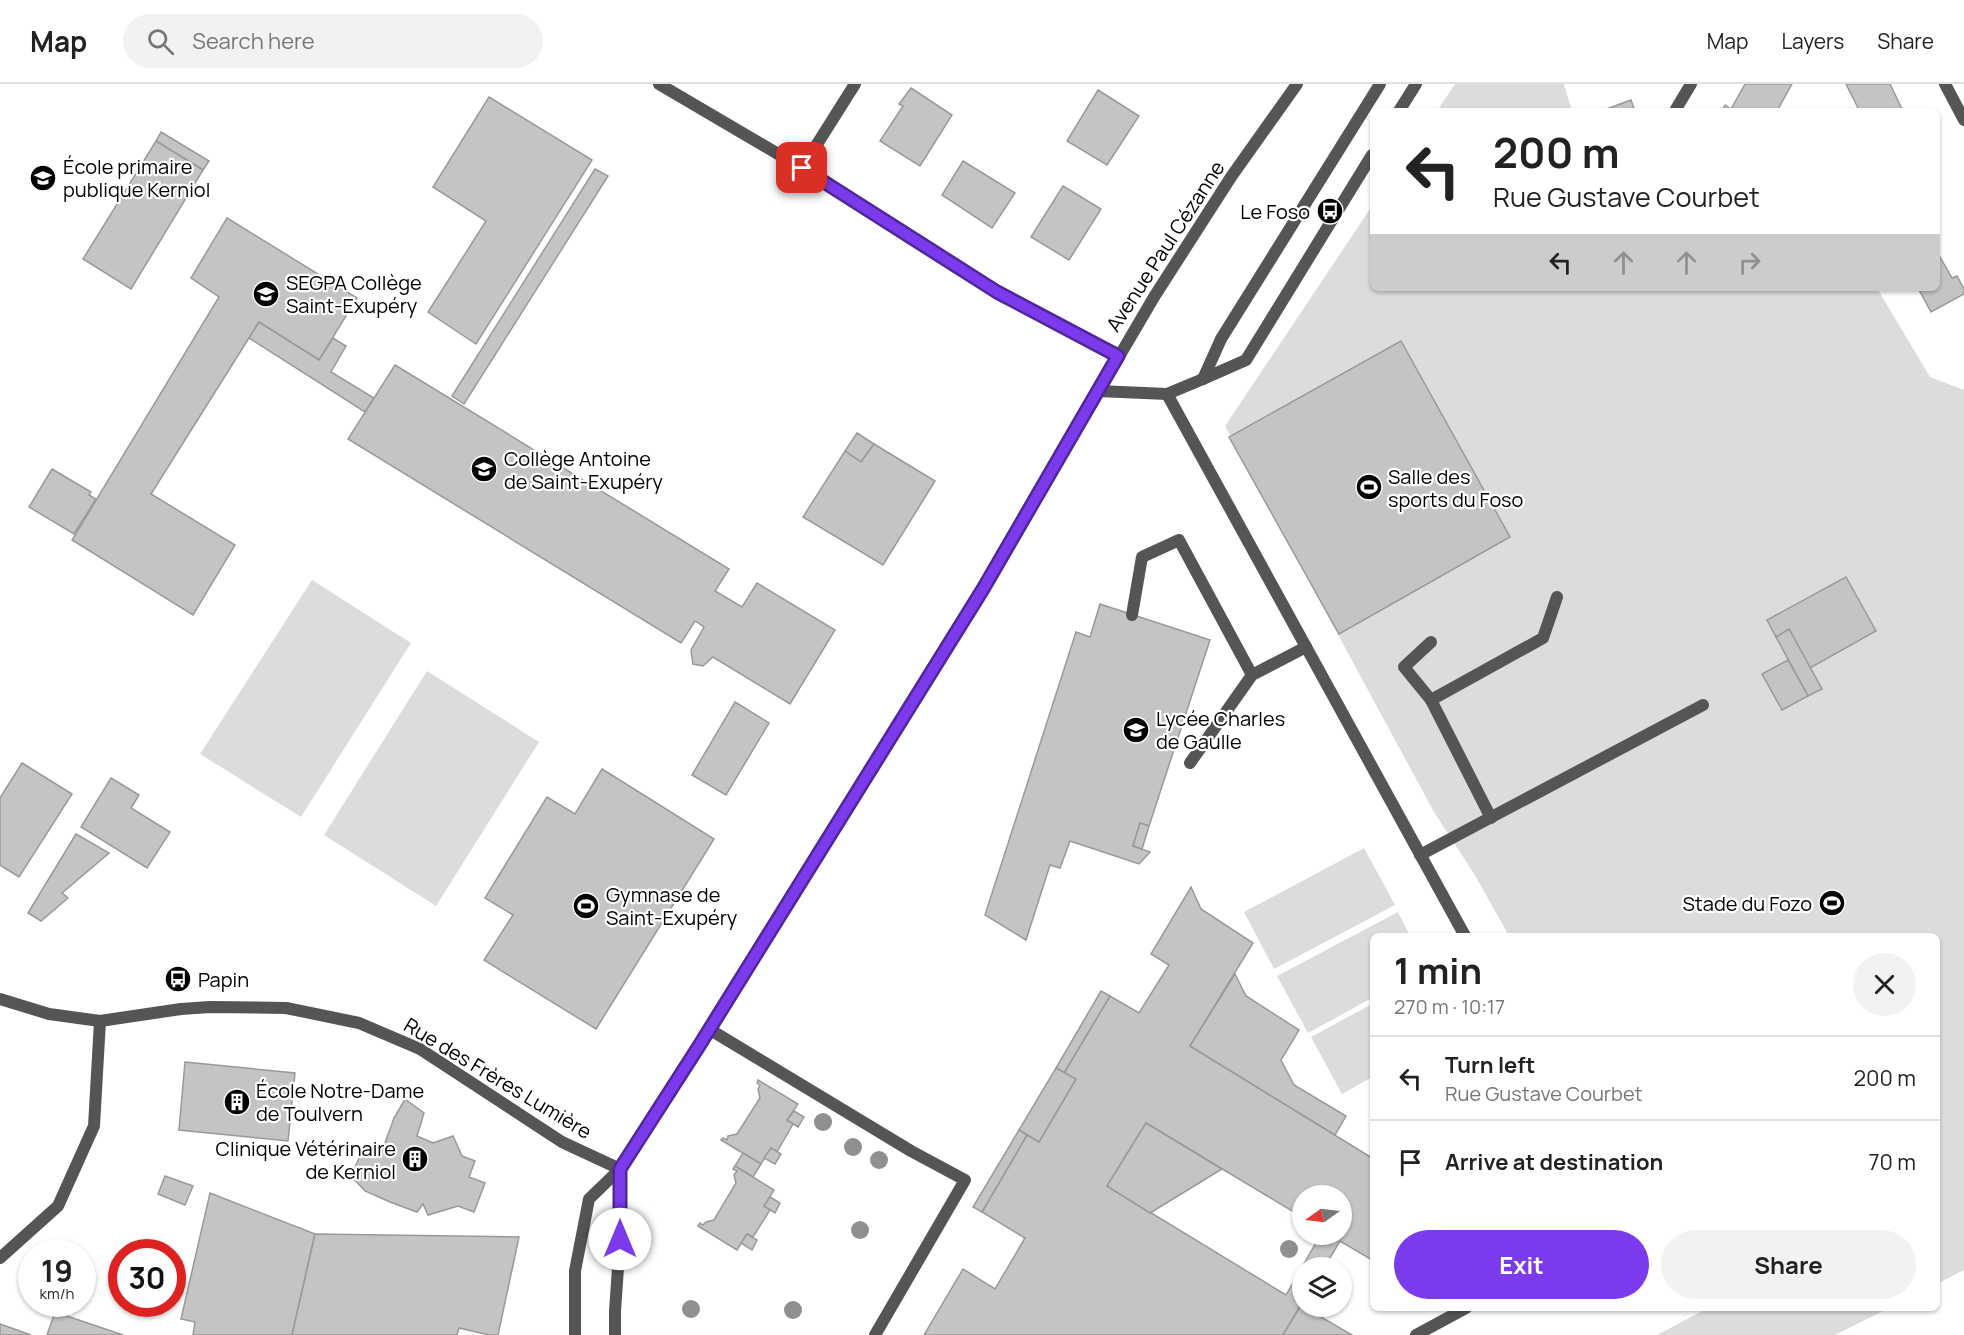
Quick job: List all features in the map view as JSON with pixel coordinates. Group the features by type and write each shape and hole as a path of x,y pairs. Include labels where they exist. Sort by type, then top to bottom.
{"street":[{"path":"659,84 802,168 997,292 1118,356"},
{"path":"802,168 855,84"},
{"name":"Avenue Paul Cézanne","path":"575,1335 574,1271 589,1199 620,1169 709,1029 983,589 1118,356 1231,177 1297,84"},
{"path":"1203,379 1221,339 1380,84"},
{"path":"1401,108 1416,84"},
{"path":"1677,108 1691,84"},
{"path":"1946,84 1964,120"},
{"path":"1098,391 1167,394 1246,360 1370,158"},
{"path":"1167,394 1463,933"},
{"path":"1132,615 1142,557 1179,540 1252,675"},
{"path":"1431,700 1543,638 1557,597"},
{"path":"1431,642 1404,667 1431,700 1491,818"},
{"path":"1190,763 1252,675 1306,648"},
{"path":"1420,855 1703,705"},
{"name":"Rue des Frères Lumière","path":"0,999 49,1014 100,1021 181,1009 286,1008 359,1023 420,1049 562,1142 620,1169"},
{"path":"0,1258 58,1206 94,1126 100,1021"},
{"path":"709,1029 911,1151 965,1180 875,1335"},
{"path":"615,1335 620,1239 620,1169"},
{"path":"1416,1335 1461,1311"}],"shaded area":[{"path":"1455,84 1564,84 1571,108 1439,108"},
{"path":"1370,209 1370,291 1879,291 1930,377 1964,390 1964,1270 1940,1282 1940,933 1507,933 1476,877 1434,812 1225,426"},
{"path":"312,580 411,643 301,817 200,754"},
{"path":"427,671 539,742 436,906 324,835"},
{"path":"1364,848 1395,905 1274,969 1244,912"},
{"path":"1398,912 1408,933 1370,933 1370,999 1308,1033 1277,976"},
{"path":"1370,1005 1370,1078 1342,1094 1311,1037"},
{"path":"1702,1311 1883,1311 1835,1335 1657,1335"}],"building":[{"path":"1745,84 1792,84 1779,108 1732,108"},
{"path":"1846,84 1890,84 1902,108 1858,108"},
{"path":"911,88 952,115 920,166 880,141 903,106 899,104"},
{"path":"1098,90 1139,116 1107,165 1067,141"},
{"path":"489,97 592,160 476,344 428,312 486,221 433,187"},
{"path":"1631,100 1634,108 1609,108"},
{"path":"161,132 209,161 203,170 156,141"},
{"path":"156,141 203,170 131,289 83,259"},
{"path":"963,161 1015,193 992,228 942,195"},
{"path":"595,169 608,176 464,404 452,396"},
{"path":"1063,186 1101,209 1069,260 1031,237"},
{"path":"227,218 357,298 319,360 259,322 151,494 235,545 193,615 72,540 219,297 191,278"},
{"path":"1940,257 1952,278 1957,276 1964,289 1964,294 1931,312 1920,291 1940,291"},
{"path":"259,322 319,360 333,338 346,346 331,372 374,398 365,412 249,338"},
{"name":"Salle des sports du Foso","path":"1401,341 1510,537 1339,634 1229,437"},
{"path":"395,365 729,569 715,591 742,607 757,583 835,630 790,704 713,657 703,666 693,664 691,650 704,627 695,621 681,643 348,439"},
{"path":"857,433 874,444 861,462 845,451"},
{"path":"874,444 935,481 883,565 803,517 845,451 861,462"},
{"path":"52,469 91,492 89,495 96,499 74,534 29,507"},
{"path":"1846,577 1876,631 1810,668 1789,629 1776,637 1767,620"},
{"path":"1100,604 1210,640 1149,826 1140,823 1133,846 1150,852 1139,864 1070,841 1060,868 1050,865 1026,940 985,915 1076,632 1090,637"},
{"path":"1789,629 1822,689 1808,696 1776,637"},
{"path":"1788,660 1808,696 1782,710 1762,674"},
{"path":"735,702 769,723 726,795 692,775"},
{"path":"22,763 72,794 19,877 0,865 0,798"},
{"name":"Gymnase de Saint-Exupéry","path":"602,769 714,839 596,1029 484,960 513,915 485,898 547,797 575,814"},
{"path":"111,778 139,795 131,808 170,832 147,868 81,827"},
{"path":"1140,823 1149,826 1142,849 1133,846"},
{"path":"76,834 109,853 62,893 68,898 41,921 28,913"},
{"path":"1191,887 1201,909 1253,943 1190,1046 1370,1157 1370,1259 1347,1245 1352,1245 1352,1185 1292,1185 1292,1211 1146,1123 1107,1186 1286,1295 1292,1285 1294,1317 1283,1335 924,1335 963,1269 995,1289 1025,1238 982,1212 1027,1135 1039,1142 1076,1079 1064,1073 1110,996 1139,1013 1169,965 1151,954"},
{"path":"1235,974 1246,996 1299,1030 1281,1060 1294,1085 1346,1116 1335,1135 1190,1046"},
{"path":"1101,991 1110,996 1064,1073 1056,1068"},
{"name":"École Notre-Dame de Toulvern","path":"185,1062 295,1073 288,1141 179,1130"},
{"path":"1056,1068 1076,1079 1039,1142 1019,1130"},
{"path":"758,1080 798,1104 787,1120 793,1124 777,1152 771,1148 761,1164 721,1140 723,1138 727,1140 728,1136 737,1134 760,1098"},
{"name":"Clinique Vétérinaire de Kerniol","path":"405,1099 424,1113 417,1136 433,1143 453,1136 462,1156 475,1161 469,1177 485,1183 474,1212 458,1206 428,1215 423,1204 417,1212 365,1191 351,1176 364,1147 380,1157 394,1118"},
{"path":"794,1111 804,1117 798,1127 787,1120"},
{"path":"1146,1123 1222,1169 1150,1213 1107,1186"},
{"path":"1019,1130 1027,1135 982,1212 973,1207"},
{"path":"771,1148 781,1154 775,1164 764,1158"},
{"path":"743,1153 761,1164 753,1177 735,1166"},
{"path":"735,1166 774,1190 764,1206 770,1210 753,1237 747,1234 737,1250 698,1226 700,1223 703,1225 714,1220 736,1183 734,1175 737,1171 733,1169"},
{"path":"165,1176 193,1186 185,1205 158,1194"},
{"path":"210,1193 315,1234 292,1335 193,1335 195,1322 181,1319 186,1317 186,1297"},
{"path":"770,1197 780,1203 775,1213 764,1206"},
{"path":"315,1234 519,1237 498,1335 459,1328 457,1335 292,1335"},
{"path":"747,1234 757,1240 752,1250 741,1243"},
{"path":"1315,1245 1338,1245 1331,1257 1308,1257"},
{"path":"53,1317 70,1317 123,1335 47,1335"},
{"path":"1294,1317 1321,1317 1352,1335 1283,1335"},
{"path":"0,1324 31,1335 0,1335"}],"place":[{"name":"École primaire publique Kerniol","path":"43,178"},
{"name":"Le Foso","path":"1330,211"},
{"name":"SEGPA Collège Saint-Exupéry","path":"266,294"},
{"name":"Collège Antoine de Saint-Exupéry","path":"484,469"},
{"name":"Salle des sports du Foso","path":"1369,487"},
{"name":"Lycée Charles de Gaulle","path":"1136,730"},
{"name":"Stade du Fozo","path":"1832,903"},
{"name":"Gymnase de Saint-Exupéry","path":"586,906"},
{"name":"Papin","path":"178,979"},
{"name":"École Notre-Dame de Toulvern","path":"237,1102"},
{"name":"Clinique Vétérinaire de Kerniol","path":"415,1159"}],"route":[{"path":"620,1239 620,1169 792,898 983,589 1118,356 997,292 802,168"}]}
